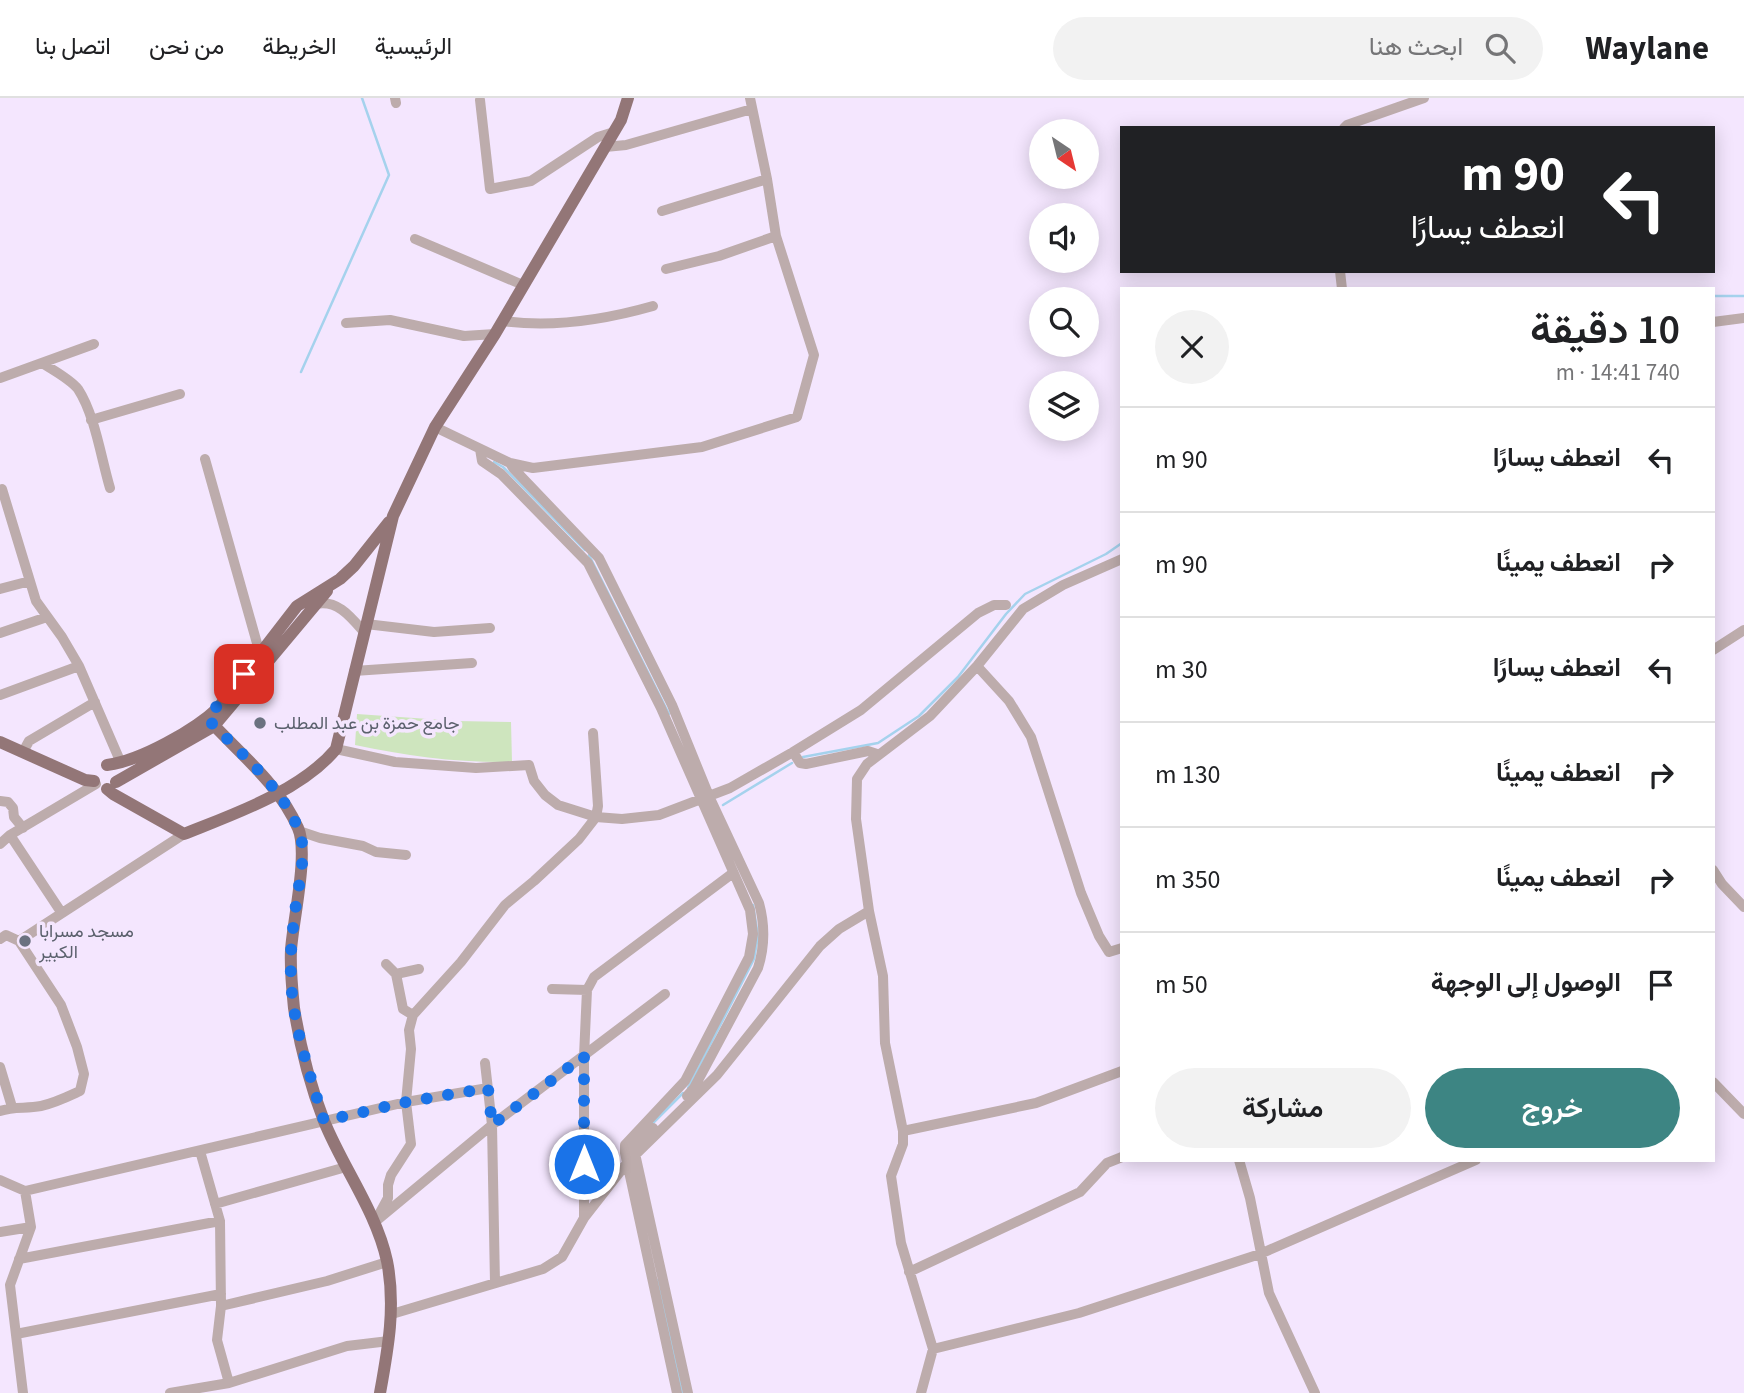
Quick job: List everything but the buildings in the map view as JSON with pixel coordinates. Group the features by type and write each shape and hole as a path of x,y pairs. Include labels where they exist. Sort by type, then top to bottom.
{"main road":[{"path":"0,742 85,780 103,784 211,722 335,583 369,550 393,516 435,427 503,321 614,132 628,98"},
{"path":"335,583 297,606 211,722 137,758 96,769 103,784 113,794 184,834 278,793 326,760 336,749 393,516"},
{"path":"211,722 251,760 278,793 299,831 302,849 291,949 291,979 297,1025 324,1121 375,1222 387,1262 392,1314 380,1393"},
{"path":"103,784 116,771 107,765"}],"street":[{"path":"435,427 510,463 533,468 702,447 797,417 814,355 776,236 750,98"},
{"path":"1346,126 1424,98"},
{"path":"480,100 490,189 531,181 597,137 614,132"},
{"path":"605,147 626,145 752,109"},
{"path":"662,211 767,179"},
{"path":"666,269 719,256 776,236"},
{"path":"415,239 523,285"},
{"path":"503,321 531,325 572,323 617,316 653,306"},
{"path":"1715,322 1744,318"},
{"path":"346,323 390,320 464,336 495,334"},
{"path":"0,378 94,344"},
{"path":"42,363 77,388 99,438 100,456 110,488"},
{"path":"91,420 180,394"},
{"path":"480,449 482,461 501,474 588,563 759,903 764,926 761,958 694,1088 634,1149 688,1393"},
{"path":"205,459 260,654"},
{"path":"510,463 599,558 672,705 733,873 750,911 753,934 749,957 685,1081 629,1139 625,1153 677,1393"},
{"path":"0,490 2,489 36,601 79,666 121,763"},
{"path":"921,1393 933,1349 901,1243 891,1176 903,1144 904,1131 885,1043 883,976 869,911 856,819 857,779 877,754 919,726 976,666 1023,609 1063,585 1120,560"},
{"path":"0,589 30,580"},
{"path":"316,604 324,601 335,605 365,628 434,632 490,628"},
{"path":"336,749 395,762 476,768 529,765 534,781 545,795 558,804 596,817 622,819 659,815 730,788 793,752 861,710 978,612 994,605 1006,605"},
{"path":"0,633 47,617"},
{"path":"1715,649 1744,630"},
{"path":"354,671 472,663"},
{"path":"0,695 79,666"},
{"path":"976,666 1009,701 1031,737 1081,893 1099,936 1109,952 1120,949"},
{"path":"23,752 29,741 95,702"},
{"path":"375,1222 388,1198 391,1175 411,1144 406,1102 413,1015 461,962 505,905 579,839 596,817 598,806 593,733"},
{"path":"793,752 800,763 806,764 867,751 877,754"},
{"path":"0,844 10,835 103,784"},
{"path":"0,801 8,802 13,808 13,817 23,828"},
{"path":"299,831 363,846 376,852 406,855"},
{"path":"19,941 184,834"},
{"path":"10,835 61,912"},
{"path":"584,1218 584,1056 587,990 594,977 733,873"},
{"path":"1715,873 1744,906"},
{"path":"392,1314 544,1269 562,1257 584,1218 627,1163 717,1075 820,946 839,929 869,911"},
{"path":"0,1111 12,1107 38,1107 60,1101 80,1091 84,1074 61,1005 19,941 2,934"},
{"path":"386,964 396,974 403,1009 413,1015"},
{"path":"396,974 419,969"},
{"path":"552,989 587,990"},
{"path":"375,1222 492,1125 665,993"},
{"path":"485,1063 492,1125 495,1283"},
{"path":"0,1067 12,1107"},
{"path":"904,1131 1036,1103 1120,1072"},
{"path":"1715,1084 1744,1114"},
{"path":"0,1180 25,1191 406,1102 488,1088"},
{"path":"200,1151 220,1221 221,1306 217,1340 229,1383"},
{"path":"909,1272 1080,1192 1107,1163 1120,1158"},
{"path":"1239,1162 1250,1198 1269,1293 1315,1393"},
{"path":"933,1349 1079,1313 1260,1254 1471,1162"},
{"path":"215,1204 346,1167"},
{"path":"23,1393 16,1334 5,1286 31,1227 25,1191"},
{"path":"19,1259 220,1221"},
{"path":"0,1232 31,1227"},
{"path":"221,1306 327,1281 387,1262"},
{"path":"16,1334 221,1294"},
{"path":"170,1393 229,1383 347,1346 390,1341"}],"green space":[{"path":"357,714 511,722 512,762 433,758 355,745"}],"waterway":[{"path":"301,372 389,175 362,98"},
{"path":"1715,296 1744,296"},
{"path":"494,462 503,467 585,550"},
{"path":"803,757 878,743 919,716 958,677 1006,614 1025,594 1120,544"},
{"path":"589,555 669,714"},
{"path":"723,805 792,763"},
{"path":"688,1088 754,959 758,936 753,905"},
{"path":"651,1125 683,1093"},
{"path":"658,1280 682,1393"}],"place":[{"name":"جامع حمزة بن عبد المطلب","path":"260,723"},
{"name":"مسجد مسرابا الكبير","path":"25,941"}],"route":[{"path":"244,674 219,707 207,718 251,760 278,793 299,831 302,849 291,949 291,979 306,1064 324,1121 406,1102 488,1088 492,1125 584,1056 584,1164"}]}
